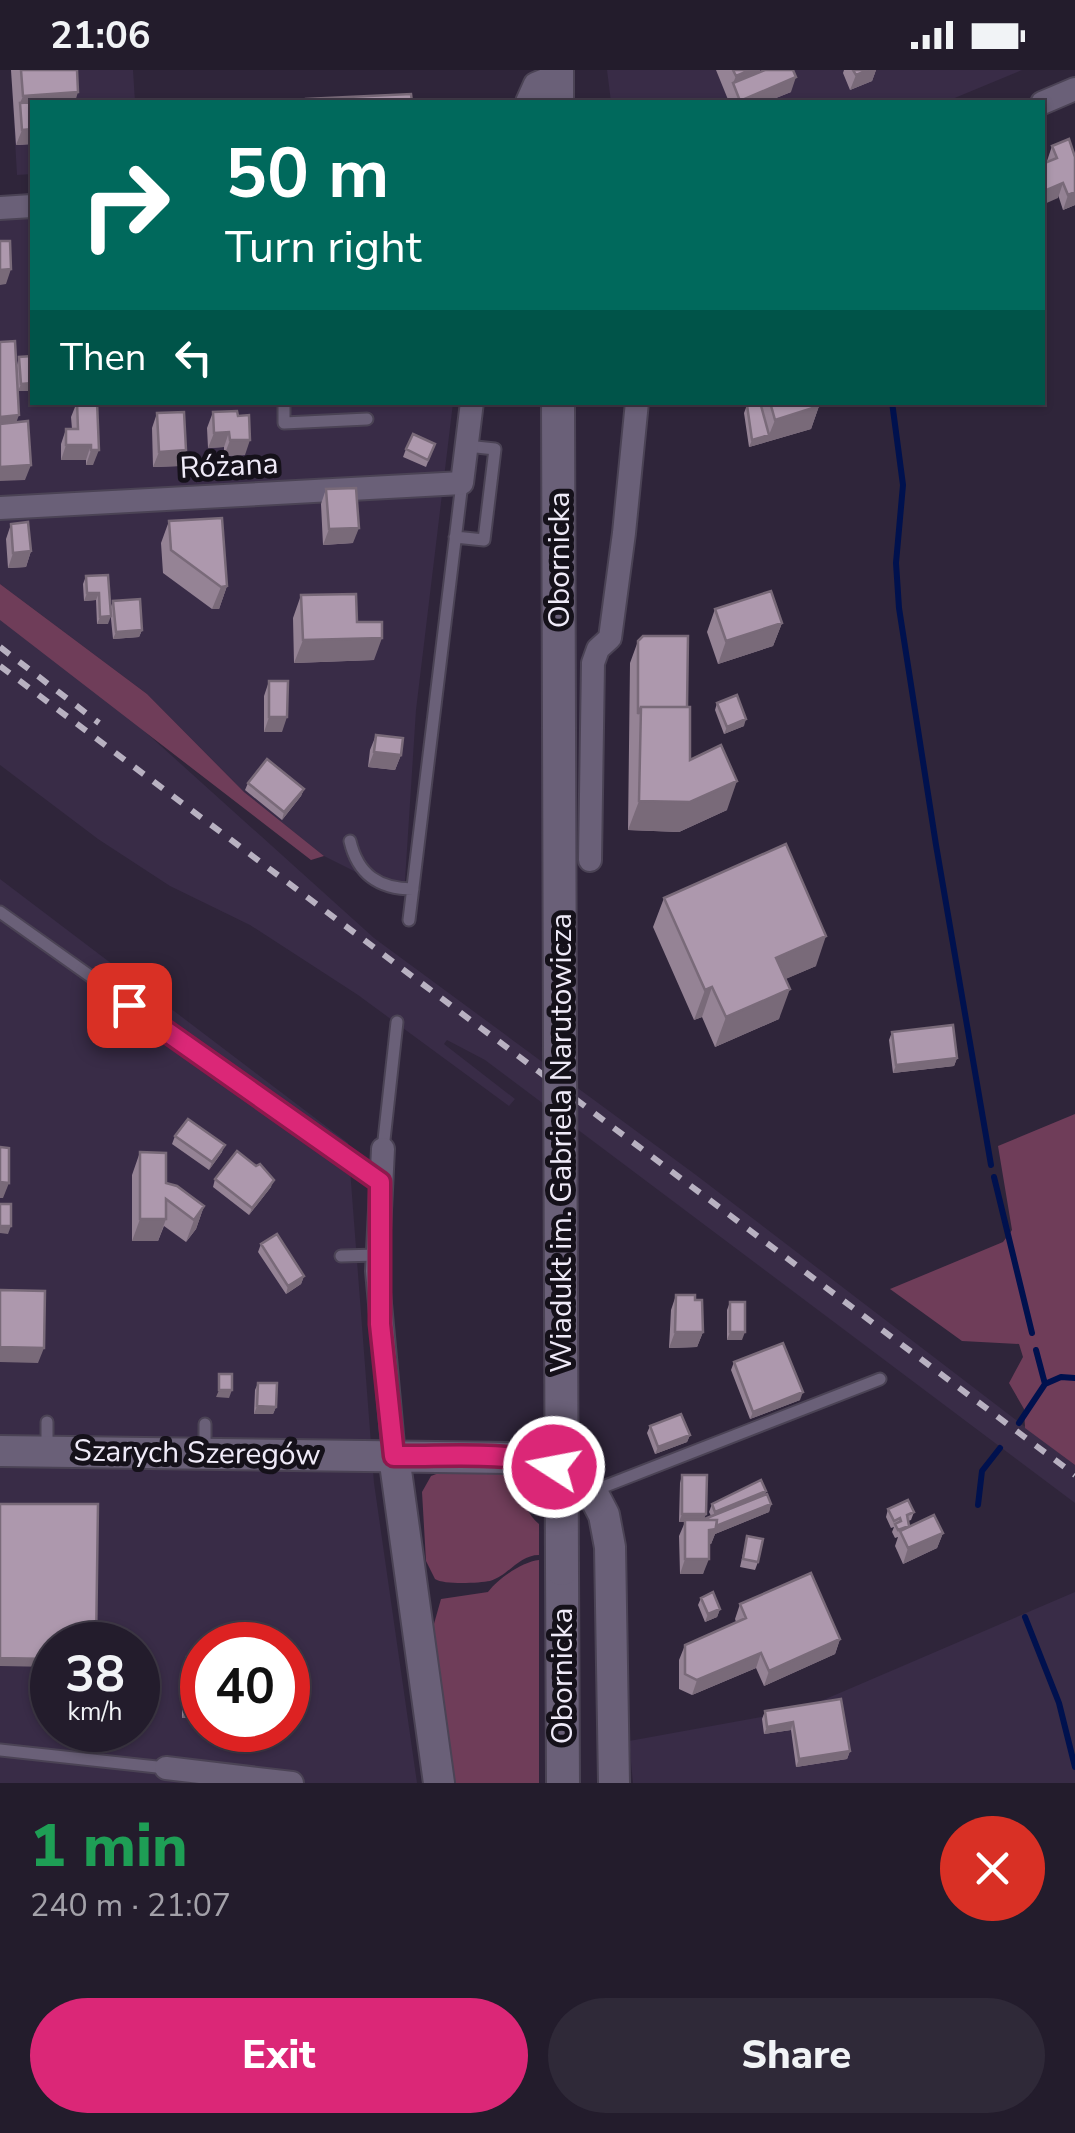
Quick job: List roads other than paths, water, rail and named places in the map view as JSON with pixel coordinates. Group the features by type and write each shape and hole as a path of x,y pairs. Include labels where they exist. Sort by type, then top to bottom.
{"main road":[{"name":"Obornicka","path":"558,405 559,718"},
{"name":"Wiadukt im. Gabriela Narutowicza","path":"559,718 562,1568"},
{"name":"Obornicka","path":"562,1568 563,1783"}],"street":[{"path":"529,100 534,84 557,83"},
{"path":"1045,102 1075,89"},
{"path":"0,208 30,206"},
{"path":"462,483 472,405"},
{"path":"590,860 593,664 598,649 610,638 636,405"},
{"name":"Różana","path":"0,508 462,483"},
{"path":"383,1148 377,1255 380,1324 439,1783"},
{"name":"Szarych Szeregów","path":"0,1451 47,1437 108,1460 205,1438 394,1456 534,1460 571,1474 592,1492"},
{"path":"592,1492 604,1515 610,1547 614,1783"},
{"path":"166,1768 292,1783"}],"lane":[{"path":"284,405 284,423 367,418"},
{"path":"455,537 484,540 494,449 467,446"},
{"path":"409,920 462,483"},
{"path":"350,841 354,858 365,874 391,889 413,888"},
{"path":"0,912 276,1115 380,1182"},
{"path":"383,1148 397,1022"},
{"path":"341,1256 377,1255"},
{"path":"592,1492 880,1379"},
{"path":"0,1750 166,1768"}],"waterway":[{"path":"892,405 903,485 896,563 899,608 991,1165"},
{"path":"994,1177 1032,1333"},
{"path":"1019,1423 1045,1384 1036,1350"},
{"path":"1045,1384 1061,1377 1075,1378"},
{"path":"978,1505 982,1471 1000,1448"},
{"path":"1025,1617 1059,1703 1075,1767"}],"railway":[{"path":"0,647 99,723"},
{"path":"0,666 1075,1475"}]}
